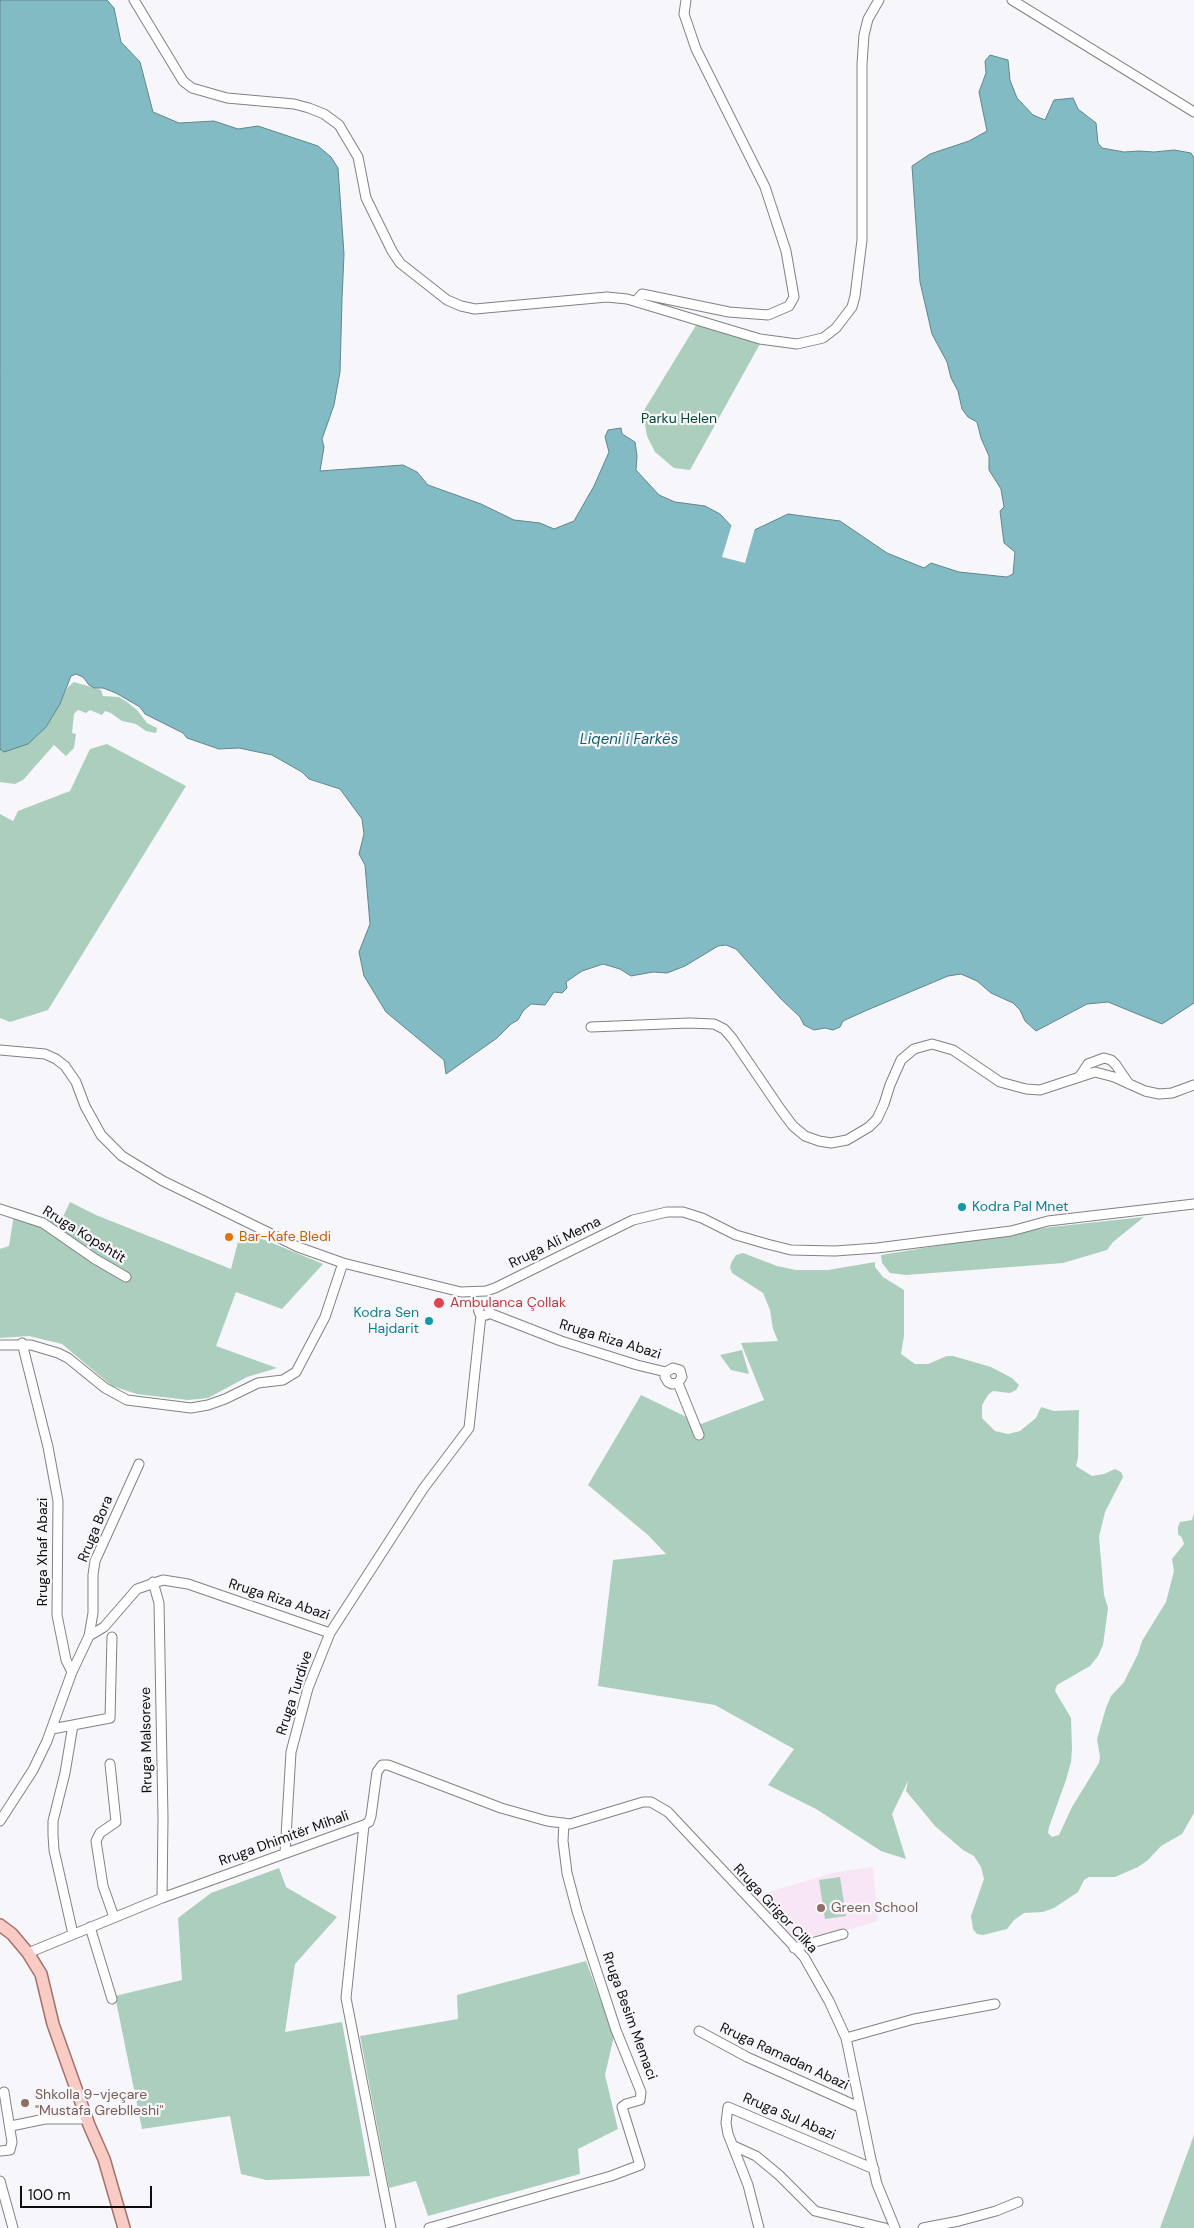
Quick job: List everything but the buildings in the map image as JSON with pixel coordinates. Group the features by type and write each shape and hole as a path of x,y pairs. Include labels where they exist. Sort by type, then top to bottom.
{"main road":[{"path":"0,1925 12,1934 42,1974 53,2024 87,2119 107,2168 124,2228"}],"street":[{"path":"134,0 184,82 192,88 227,98 294,104 310,108 324,114 339,125 352,143 358,157 366,198 392,250 400,262 447,300 475,309 607,297 636,301 760,339 797,344 823,338 836,328 852,307 858,283 862,240 862,64 864,34 868,19 879,0"},
{"path":"636,301 642,294 729,312 768,315 790,306 794,297 786,251 765,187 696,48 684,14 686,0"},
{"path":"1012,0 1194,112"},
{"path":"591,1027 689,1023 714,1024 732,1038 793,1126 805,1136 832,1143 847,1140 858,1135 877,1119 901,1060 914,1049 932,1044 953,1050 1000,1082 1014,1087 1040,1090 1095,1072 1159,1094 1172,1093 1194,1084"},
{"name":"Rruga Ali Mema","path":"0,1050 45,1054 65,1066 76,1082 85,1106 101,1136 133,1164 298,1247 343,1263 442,1289 461,1292 479,1292 495,1288 537,1269 633,1220 667,1212 683,1212 702,1218 736,1235 791,1250 835,1251 877,1248 992,1233 1048,1221 1194,1204"},
{"path":"1080,1076 1088,1064 1104,1058 1111,1060 1130,1084"},
{"name":"Rruga Kopshtit","path":"0,1209 43,1223 94,1259 126,1277"},
{"path":"0,1345 22,1344 58,1352 105,1388 127,1400 181,1408 208,1405 258,1383 283,1380 291,1377 296,1372 325,1317 343,1263"},
{"path":"479,1292 482,1305 488,1306 485,1314"},
{"name":"Rruga Riza Abazi","path":"0,1821 33,1770 52,1729 72,1672 89,1636 104,1627 137,1588 153,1582 170,1580 188,1584 330,1633 422,1489 469,1428 485,1314 561,1341 666,1372"},
{"name":"Rruga Xhaf Abazi","path":"22,1344 48,1447 58,1501 57,1615 66,1660 72,1672"},
{"path":"672,1368 680,1370 682,1377 678,1383 672,1384 668,1382 665,1377 666,1372 672,1368"},
{"path":"678,1383 699,1435"},
{"name":"Rruga Bora","path":"89,1636 93,1613 92,1575 95,1561 139,1464"},
{"name":"Rruga Malsoreve","path":"153,1582 159,1603 163,1818 162,1898"},
{"name":"Rruga Turdive","path":"285,1853 291,1752 308,1688 330,1633"},
{"path":"52,1729 110,1718 112,1636"},
{"path":"72,1934 54,1850 53,1821 65,1773 73,1725"},
{"path":"110,1764 116,1822 104,1829 96,1841 103,1886 114,1917"},
{"name":"Rruga Dhimitër Mihali","path":"28,1953 162,1898 364,1825 371,1816 378,1769 385,1764 501,1808 564,1824 578,1822 643,1802 651,1802"},
{"name":"Rruga Grigor Cilka","path":"651,1802 668,1812 804,1957 829,2000 846,2038 859,2107 877,2184 895,2228"},
{"name":"Rruga Besim Memaci","path":"429,2228 611,2176 640,2165 622,2108 626,2104 640,2100 641,2092 616,2030 577,1911 567,1873 563,1841 564,1824"},
{"path":"364,1825 346,1998 391,2228"},
{"path":"90,1927 112,1999"},
{"path":"794,1948 843,1934"},
{"path":"846,2038 914,2019 995,2004"},
{"name":"Rruga Ramadan Abazi","path":"699,2031 747,2057 859,2107"},
{"path":"0,2151 10,2150 12,2147 11,2126 4,2092"},
{"name":"Rruga Sul Abazi","path":"759,2228 748,2185 728,2134 726,2123 728,2107 874,2169"},
{"path":"11,2126 45,2120 87,2119"},
{"path":"734,2146 756,2156 779,2175 815,2211 885,2228"},
{"path":"0,2181 13,2228"},
{"path":"923,2228 996,2211 1018,2202"}],"shaded area":[{"name":"Green School","path":"873,1867 878,1921 847,1930 791,1940 755,1896 836,1872"}],"green space":[{"name":"Parku Helen","path":"698,322 761,342 690,470 674,468 655,452 647,436 643,412"},
{"path":"74,682 101,690 103,696 119,697 137,710 147,723 157,728 156,733 146,731 136,724 122,721 105,711 102,715 90,710 86,713 78,710 74,714 72,733 76,734 74,748 66,756 54,745 23,780 15,784 0,782 0,749 4,752 28,744 46,727 68,687"},
{"path":"107,744 186,786 48,1010 10,1022 0,1018 0,814 13,821 18,811 70,791 90,749"},
{"path":"70,1202 96,1215 231,1269 241,1230 323,1264 282,1309 236,1292 216,1346 277,1368 247,1377 208,1398 188,1400 137,1394 112,1386 62,1344 29,1336 0,1338 0,1249 9,1246 15,1208 60,1223"},
{"path":"1144,1217 1113,1242 1107,1250 1063,1263 906,1275 890,1273 882,1263 881,1255 1051,1227"},
{"path":"743,1253 777,1266 796,1270 828,1270 875,1262 875,1267 883,1277 904,1290 904,1336 901,1354 915,1364 928,1364 947,1356 953,1356 991,1367 1012,1378 1019,1385 1016,1390 1010,1393 993,1391 982,1405 982,1418 995,1431 1008,1434 1020,1431 1036,1418 1041,1407 1054,1411 1079,1410 1078,1458 1076,1466 1092,1476 1104,1474 1115,1469 1121,1472 1123,1477 1105,1512 1099,1537 1104,1595 1108,1608 1103,1645 1098,1656 1090,1666 1057,1685 1055,1691 1071,1718 1072,1749 1066,1780 1049,1827 1048,1833 1052,1837 1059,1835 1072,1807 1099,1763 1097,1739 1106,1708 1111,1696 1124,1682 1138,1654 1142,1641 1166,1602 1174,1571 1172,1559 1184,1544 1178,1534 1178,1527 1180,1522 1192,1520 1194,1513 1194,1813 1182,1834 1161,1846 1148,1860 1138,1867 1115,1877 1089,1877 1084,1880 1078,1892 1054,1908 1043,1912 1024,1913 1014,1920 1007,1929 983,1935 977,1934 973,1929 971,1916 984,1879 981,1867 974,1856 963,1850 935,1826 906,1791 908,1781 892,1814 906,1859 881,1851 816,1809 768,1785 794,1749 715,1705 598,1686 613,1560 666,1554 648,1535 588,1485 641,1395 701,1424 764,1400 741,1343 778,1341 773,1329 770,1310 763,1293 732,1273 730,1267 732,1261 736,1255"},
{"path":"742,1350 749,1374 731,1370 720,1355"},
{"path":"279,1868 286,1887 337,1917 295,1964 285,2032 342,2022 370,2176 266,2180 241,2174 230,2116 142,2129 115,1996 182,1980 178,1918 211,1893"},
{"path":"840,1877 846,1916 825,1919 819,1880"},
{"path":"586,1961 614,2036 605,2075 618,2129 578,2149 580,2174 428,2216 416,2181 389,2188 360,2036 458,2019 457,1995"},
{"path":"1194,2135 1194,2228 1160,2228"}],"water":[{"name":"Liqeni i Farkës","path":"0,0 107,0 114,8 121,42 140,62 153,112 179,123 214,121 238,129 258,126 318,146 331,157 338,168 344,254 340,372 334,405 322,439 324,447 320,471 403,465 417,472 428,485 481,504 514,520 540,523 554,529 574,521 594,486 609,452 605,437 608,430 621,428 622,434 635,442 636,470 659,495 675,502 705,506 720,514 735,530 746,534 788,514 840,521 887,553 924,568 931,563 959,572 1007,577 1013,574 1015,552 1004,543 1000,511 1004,507 1001,489 989,470 989,456 981,438 977,422 968,417 962,409 958,391 951,378 947,362 932,334 920,282 912,166 930,154 969,141 987,131 979,92 986,73 985,61 990,55 1008,60 1010,80 1017,98 1033,115 1045,120 1054,100 1073,98 1078,109 1096,123 1098,143 1102,148 1124,152 1174,150 1191,153 1194,158 1194,1003 1162,1024 1108,1002 1087,1004 1036,1031 1025,1021 1020,1010 1013,1003 991,993 977,981 961,974 948,976 865,1011 843,1021 840,1027 833,1030 825,1028 814,1030 804,1025 800,1017 736,949 726,945 718,946 685,966 667,973 653,972 631,976 620,969 603,964 582,971 566,982 567,988 562,993 554,992 545,1005 531,1004 523,1011 518,1020 511,1024 497,1038 446,1074 444,1060 386,1012 364,976 359,952 370,924 365,865 359,854 364,834 362,819 340,789 309,779 302,772 272,755 239,748 219,749 187,738 183,733 145,714 140,707 116,693 103,688 94,688 83,677 76,674 71,676 60,704 46,727 28,744 4,752 0,749"}],"pier":[{"path":"732,524 746,532 755,528 745,563 722,557"}],"place":[{"name":"Kodra Pal Mnet","path":"962,1207"},
{"name":"Bar-Kafe Bledi","path":"229,1237"},
{"name":"Ambulanca Çollak","path":"439,1303"},
{"name":"Kodra Sen Hajdarit","path":"429,1321"},
{"name":"Green School","path":"821,1908"},
{"name":"Shkolla 9-vjeçare \"Mustafa Greblleshi\"","path":"25,2103"}]}
